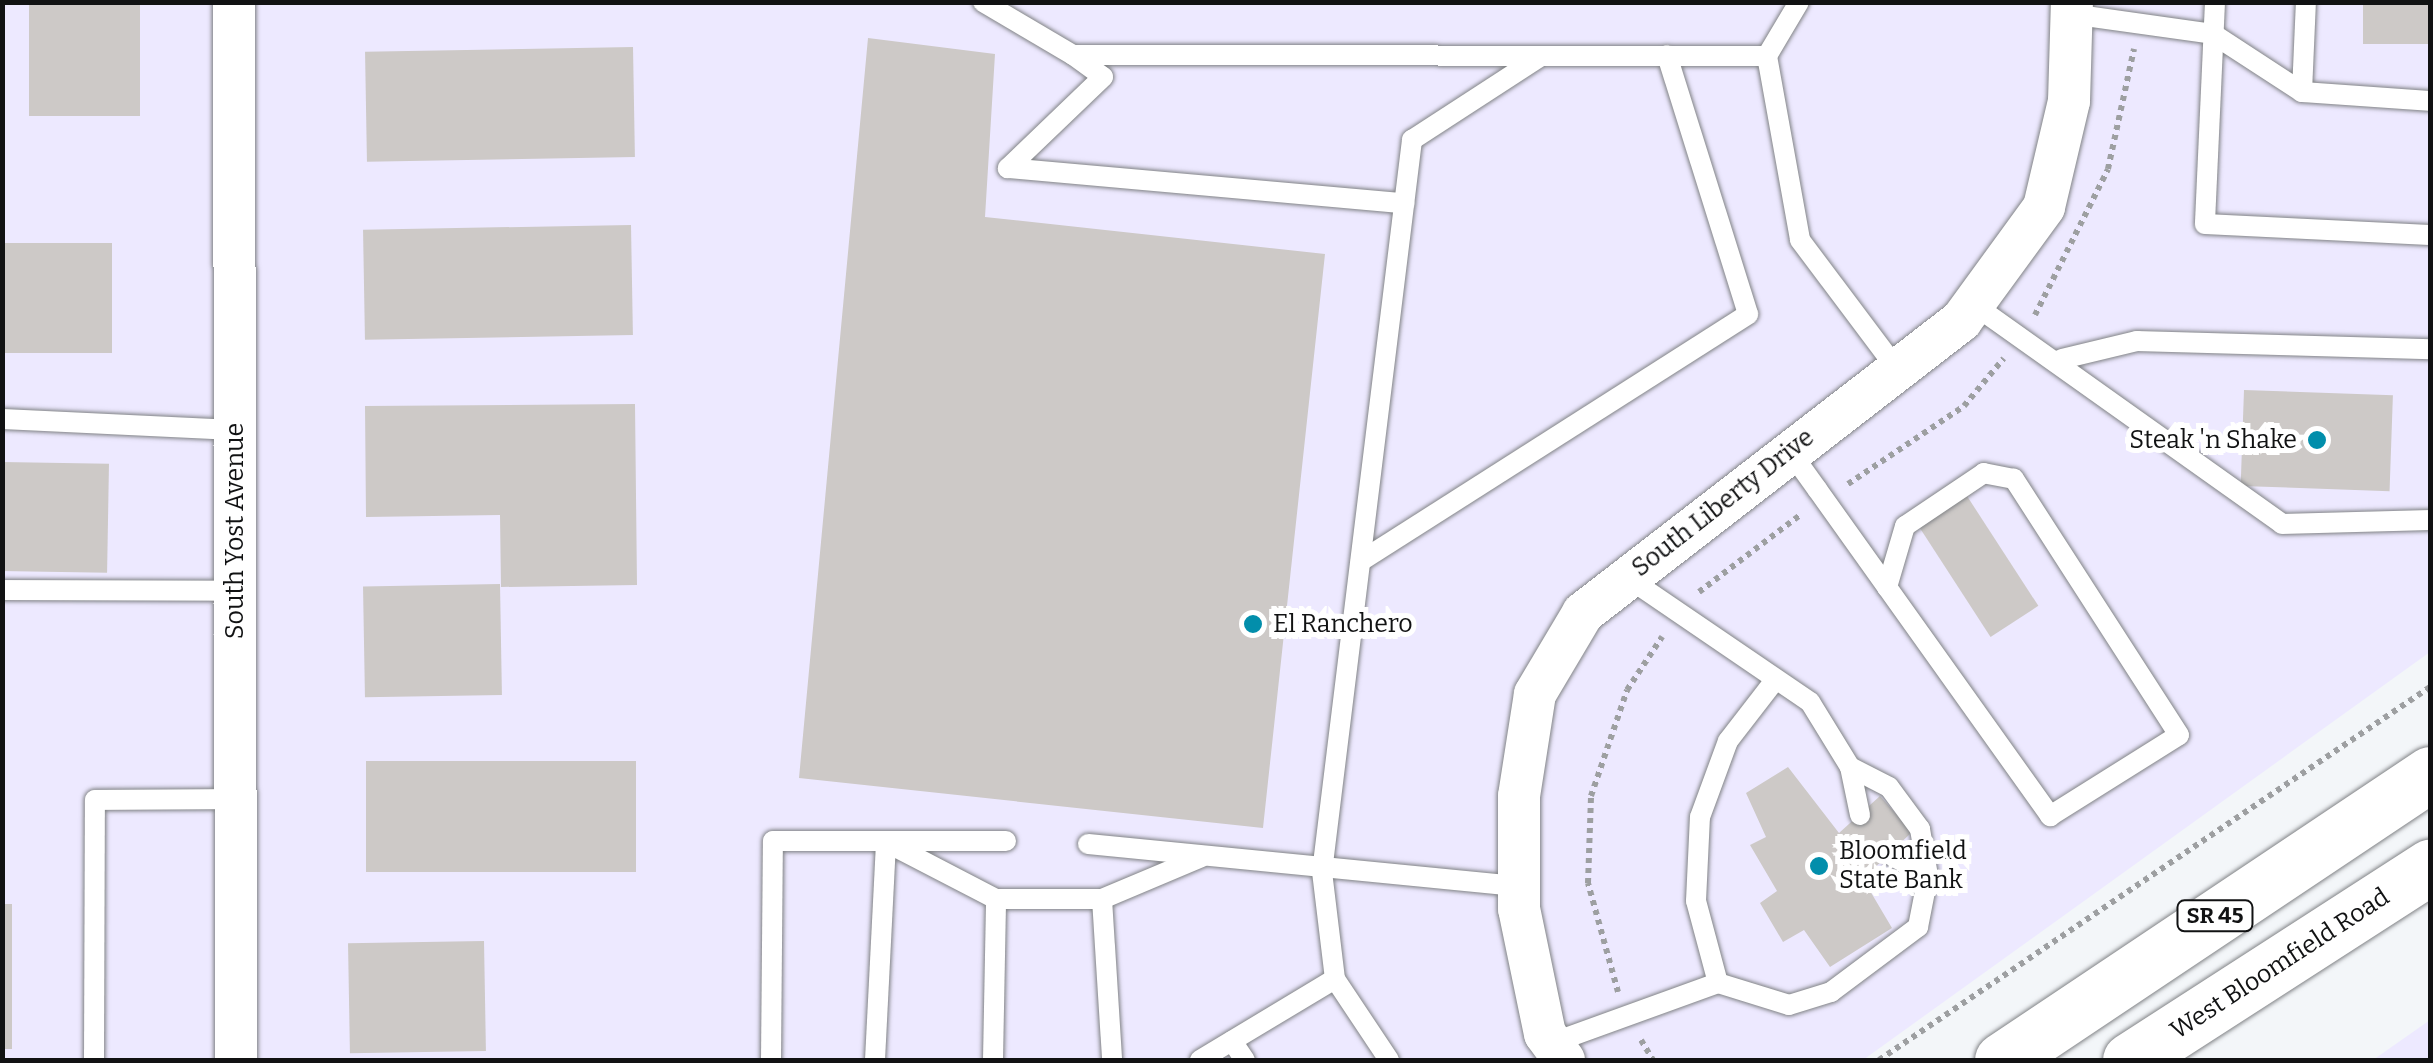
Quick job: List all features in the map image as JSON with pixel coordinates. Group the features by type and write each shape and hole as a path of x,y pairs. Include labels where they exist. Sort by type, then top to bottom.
{"main road":[{"name":"SR 45","path":"2002,1060 2430,774"},
{"name":"West Bloomfield Road","path":"2130,1060 2430,867"}],"street":[{"name":"South Yost Avenue","path":"234,2 236,1060"},
{"name":"South Liberty Drive","path":"1558,1052 1518,886 1518,796 1535,694 1583,613 1896,369 1973,304 2044,207 2069,101 2072,8"}],"lane":[{"path":"984,2 1073,54 1102,77 1008,168 1404,203"},
{"path":"1800,2 1767,56 1800,240 1896,369"},
{"path":"2215,2 2205,224 2430,236"},
{"path":"2302,92 2306,2"},
{"path":"2072,8 2214,34 2302,92 2430,101"},
{"path":"1073,54 1767,56"},
{"path":"1361,562 1748,314 1666,55"},
{"path":"1388,1060 1334,980 1322,872 1412,140 1540,57"},
{"path":"1973,304 2062,359 2232,497 2282,524 2430,520"},
{"path":"2062,359 2137,341 2430,350"},
{"path":"2,418 235,430"},
{"path":"1790,450 1887,588 2050,816 2178,735 2014,479 1984,473 1905,526 1887,588"},
{"path":"1628,578 1810,702 1850,767 1860,814"},
{"path":"2,590 235,591"},
{"path":"1718,983 1696,901 1700,817 1728,740 1776,679"},
{"path":"1558,1052 1718,983 1789,1006 1831,992 1918,927 1928,876 1920,829 1889,787 1850,767"},
{"path":"94,1060 95,800 235,799"},
{"path":"771,1060 772,840 1006,840"},
{"path":"886,842 996,899 1102,899 1202,858"},
{"path":"874,1060 886,842"},
{"path":"1088,844 1322,872 1518,886"},
{"path":"1889,854 1928,876"},
{"path":"993,1060 996,899"},
{"path":"1102,899 1112,1060"},
{"path":"1200,1060 1334,980"},
{"path":"1232,1041 1246,1060"}],"path":[{"path":"1879,1060 2430,686"}],"shaded area":[{"path":"2,3 2430,3 2430,652 1863,1060 3,1060"},
{"path":"2430,1020 2430,1060 2373,1060"}],"building":[{"path":"29,2 140,2 140,116 29,116"},
{"path":"2363,2 2430,2 2430,44 2363,44"},
{"path":"868,38 995,54 985,217 1325,254 1263,828 799,778"},
{"path":"633,47 635,157 367,162 365,52"},
{"path":"631,225 633,335 365,340 363,230"},
{"path":"2,243 112,243 112,353 2,353"},
{"name":"Steak 'n Shake","path":"2244,390 2393,395 2390,491 2241,486"},
{"path":"635,404 637,585 501,587 500,515 366,517 365,406"},
{"path":"2,462 109,464 107,573 2,571"},
{"path":"1967,496 2038,606 1991,637 1919,527"},
{"path":"500,584 502,695 365,697 363,586"},
{"path":"366,761 636,761 636,872 366,872"},
{"name":"Bloomfield State Bank","path":"1788,767 1839,833 1880,796 1912,832 1863,879 1892,928 1830,967 1804,930 1783,942 1760,903 1777,891 1750,845 1766,837 1746,793"},
{"path":"2,904 12,904 12,1049 2,1049"},
{"path":"484,941 486,1051 350,1053 348,943"}],"place":[{"name":"Steak 'n Shake","path":"2317,440"},
{"name":"El Ranchero","path":"1253,624"},
{"name":"Bloomfield State Bank","path":"1819,866"}]}
